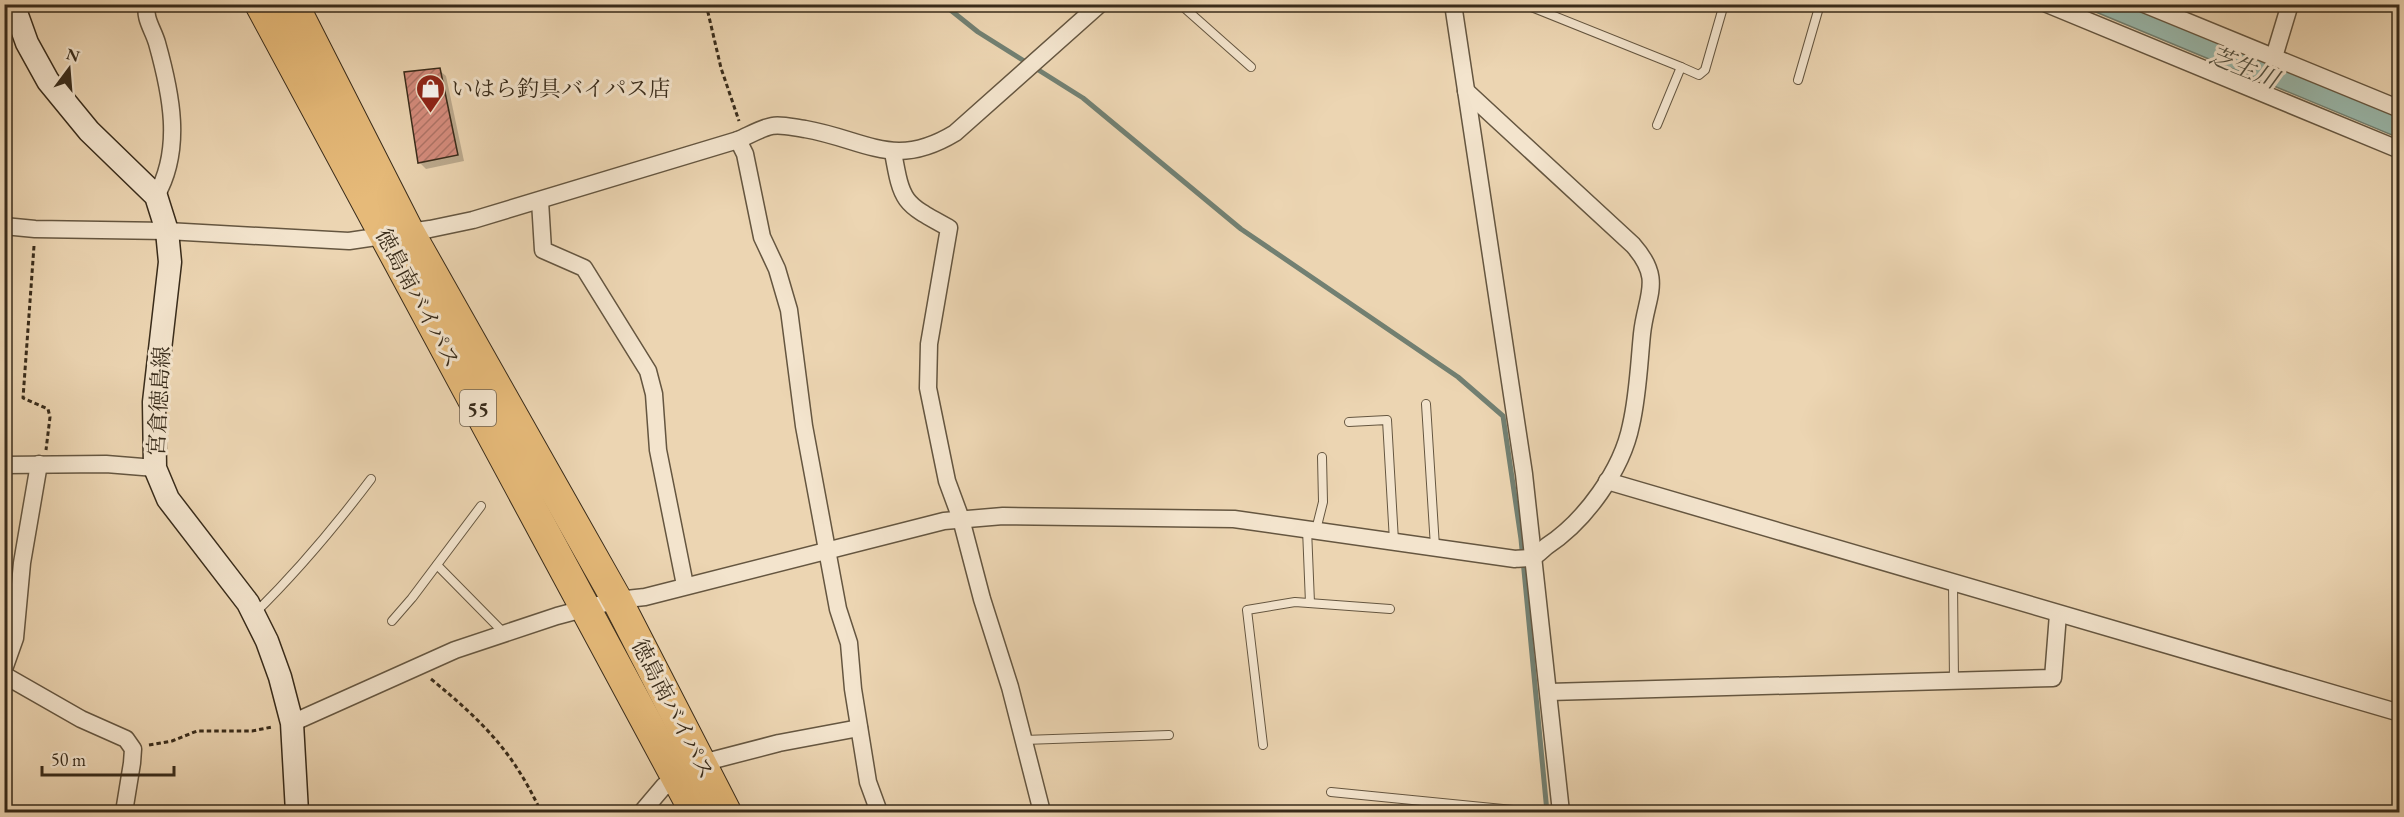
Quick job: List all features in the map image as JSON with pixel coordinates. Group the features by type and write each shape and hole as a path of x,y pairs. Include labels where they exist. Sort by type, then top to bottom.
{"highway":[{"name":"徳島南バイパス","path":"260,4 617,600 690,771 695,813"},
{"name":"徳島南バイパス","path":"293,4 397,234 586,608 690,771 726,813"}],"main road":[{"name":"宮倉徳島線","path":"13,4 27,43 48,81 88,131 156,196 167,231 170,262 154,402 155,468 168,499 248,603 267,641 280,677 292,723 297,813"}],"street":[{"path":"147,4 145,15 154,34 164,69 173,130 173,147 166,178 156,196"},
{"path":"4,226 35,229 167,231 349,241 473,220 742,138 772,126 792,127 848,138 874,148 893,152 911,152 934,146 955,133 1100,4"},
{"path":"1453,4 1524,474 1525,558 1549,692 1561,813"},
{"path":"2047,4 2400,150"},
{"path":"2144,4 2400,109"},
{"path":"2274,57 2290,4"},
{"path":"292,723 455,650 504,633 617,600 645,597 944,521 1003,516 1234,519 1525,558 1565,534 1607,481 1620,458 1631,426 1651,274 1645,259 1633,245 1466,91"},
{"path":"742,138 762,237 777,269 789,310 797,388 826,551 838,609 849,643 868,782 879,813"},
{"path":"893,152 900,189 908,203 949,228 929,344 928,388 946,481 961,519 1024,740 1042,813"},
{"path":"540,201 543,250 584,268 648,371 654,394 658,450 685,585"},
{"path":"4,669 15,638 21,563 42,464"},
{"path":"4,465 106,464 155,468"},
{"path":"1607,481 2400,713"},
{"path":"1549,692 2053,678 2058,614"},
{"path":"4,675 81,719 126,739 133,749 124,813"},
{"path":"642,813 664,786 690,771 779,743 859,728"}],"lane":[{"path":"1180,4 1251,67"},
{"path":"1524,4 1699,75 1705,70 1724,4"},
{"path":"1798,80 1820,4"},
{"path":"1657,125 1681,67"},
{"path":"1426,404 1435,547"},
{"path":"1349,422 1387,420 1394,541"},
{"path":"1310,603 1311,530 1323,502 1322,457"},
{"path":"254,614 328,537 371,478"},
{"path":"392,621 481,506"},
{"path":"437,565 504,633"},
{"path":"1953,583 1954,682"},
{"path":"1263,746 1247,610 1295,602 1390,609"},
{"path":"1024,740 1169,735"},
{"path":"1331,792 1534,813"}],"path":[{"path":"706,4 721,68 742,138"},
{"path":"35,229 23,398 48,409 50,417 42,464"},
{"path":"418,668 483,723 504,747 531,791 541,813"},
{"path":"133,749 172,741 197,731 252,731 292,723"}],"water":[{"name":"芝生川","path":"2079,5 2132,5 2399,114 2399,138"}],"building":[{"name":"いはら釣具バイパス店","path":"440,68 458,155 418,163 404,72"}],"waterway":[{"path":"943,4 978,32 1083,98 1241,229 1458,377 1503,416 1521,539 1547,812"}],"place":[{"name":"いはら釣具バイパス店","path":"430,114"}]}
